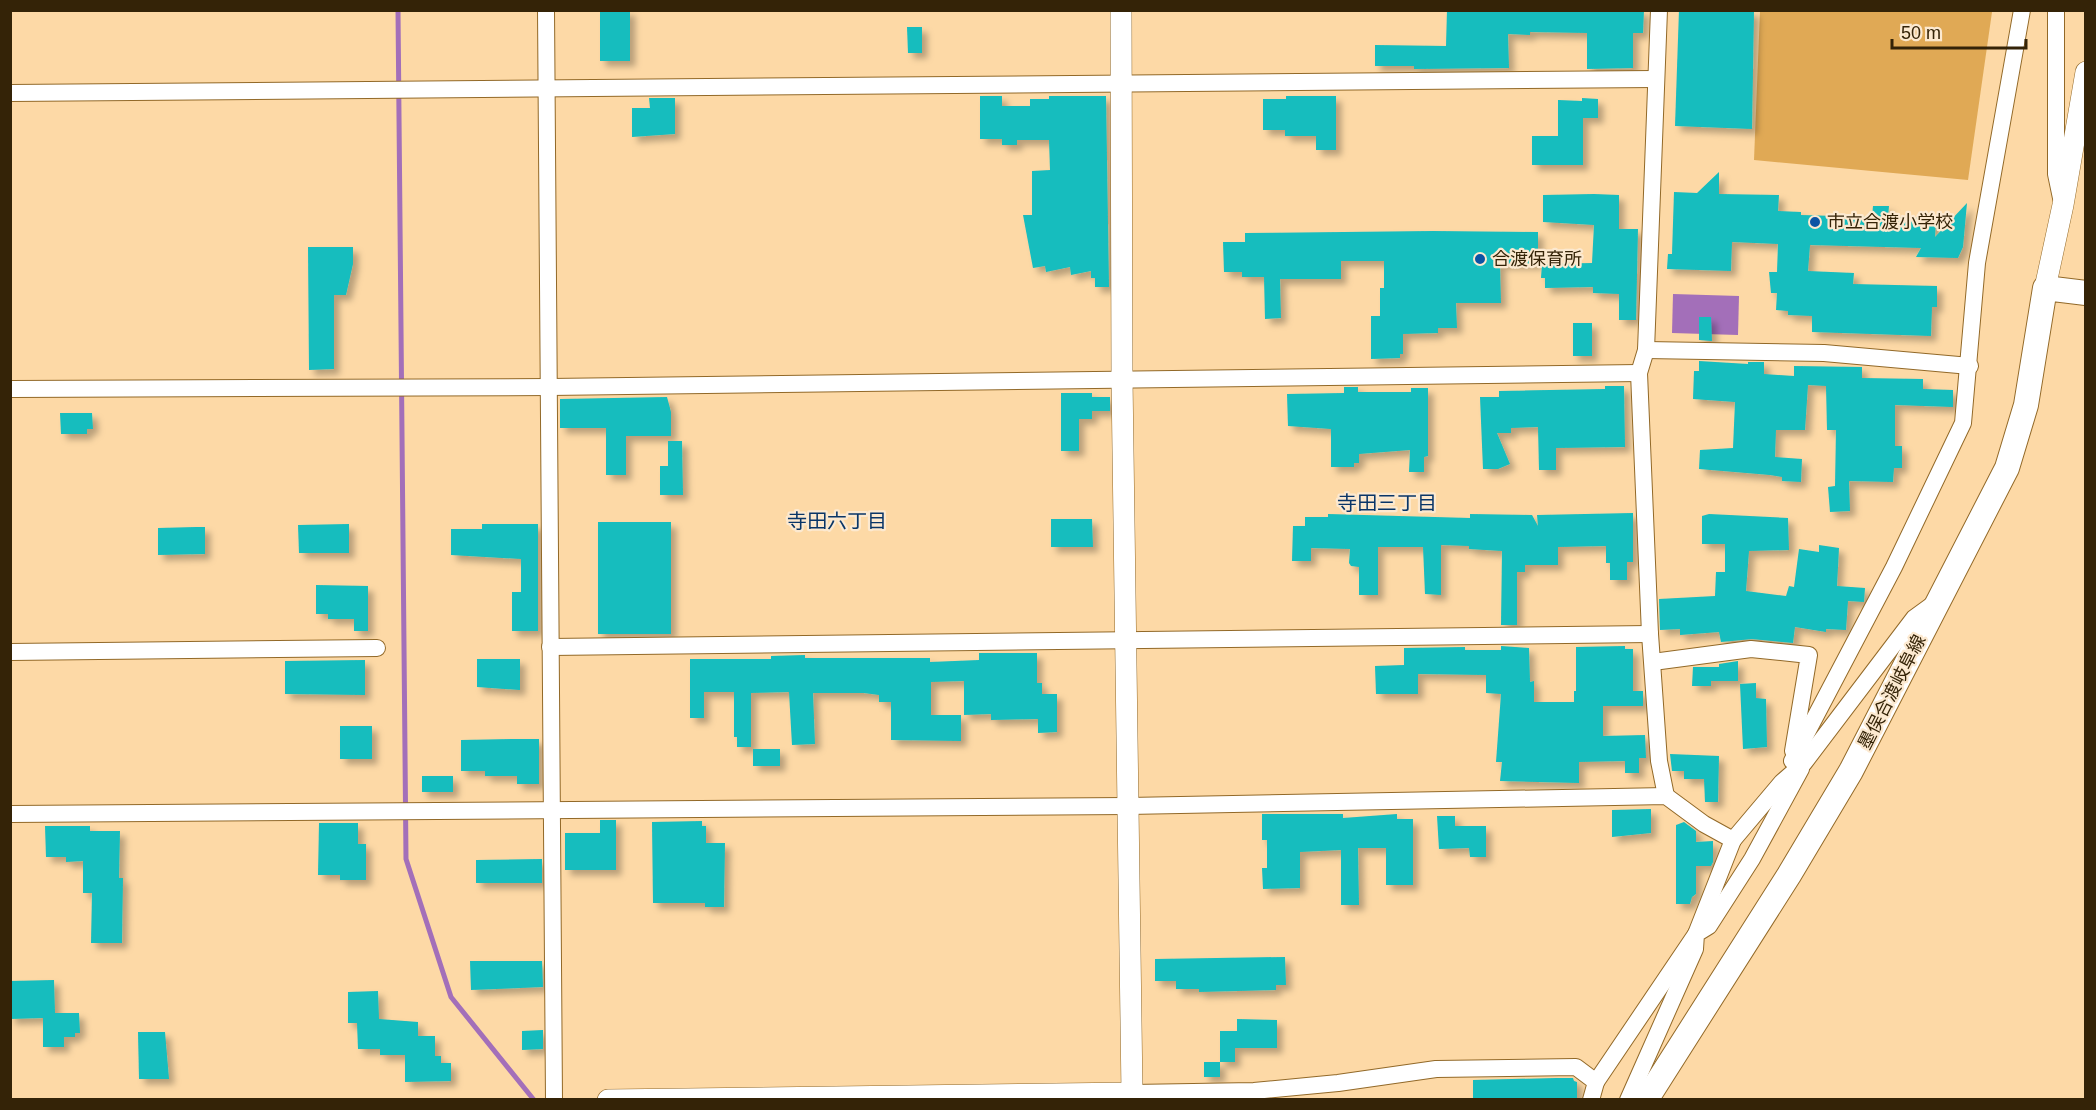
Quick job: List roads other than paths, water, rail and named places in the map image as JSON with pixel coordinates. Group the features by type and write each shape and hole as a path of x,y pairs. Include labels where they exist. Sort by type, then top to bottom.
{"main road":[{"name":"墨俣合渡岐阜線","path":"1646,1100 1789,875 1846,780 1941,598 2007,468 2065,291"}],"street":[{"path":"546,10 554,1100"},
{"path":"1121,10 1122,379 1132,1092"},
{"path":"1659,10 1646,350 1639,373 1650,634 1659,761 1666,796"},
{"path":"1696,934 1709,926 1752,859 1795,766 1963,423 1970,366 1977,263 2022,10"},
{"path":"2056,10 2056,174 2062,205 2065,291"},
{"path":"2062,205 2085,72"},
{"path":"10,93 1655,79"},
{"path":"1646,350 1824,353 1970,366"},
{"path":"10,389 550,387 1639,373"},
{"path":"1591,1100 1596,1082 1696,934 1733,840 1914,618 1941,598"},
{"path":"550,647 1126,642 1650,634"},
{"path":"10,652 377,648"},
{"path":"1653,662 1751,649 1809,656 1795,766"},
{"path":"10,814 1128,806 1666,796 1704,824 1733,840"},
{"path":"1628,1100 1695,949 1696,934"},
{"path":"608,1100 954,1098 1132,1092 1254,1095 1436,1069 1576,1067 1596,1082"}],"waterway":[{"path":"398,10 406,859 451,997 534,1100"}],"place":[{"name":"市立合渡小学校","path":"1815,222"},
{"name":"合渡保育所","path":"1480,259"}],"district":[{"name":"寺田三丁目","path":"1387,503"},
{"name":"寺田六丁目","path":"837,521"}]}
